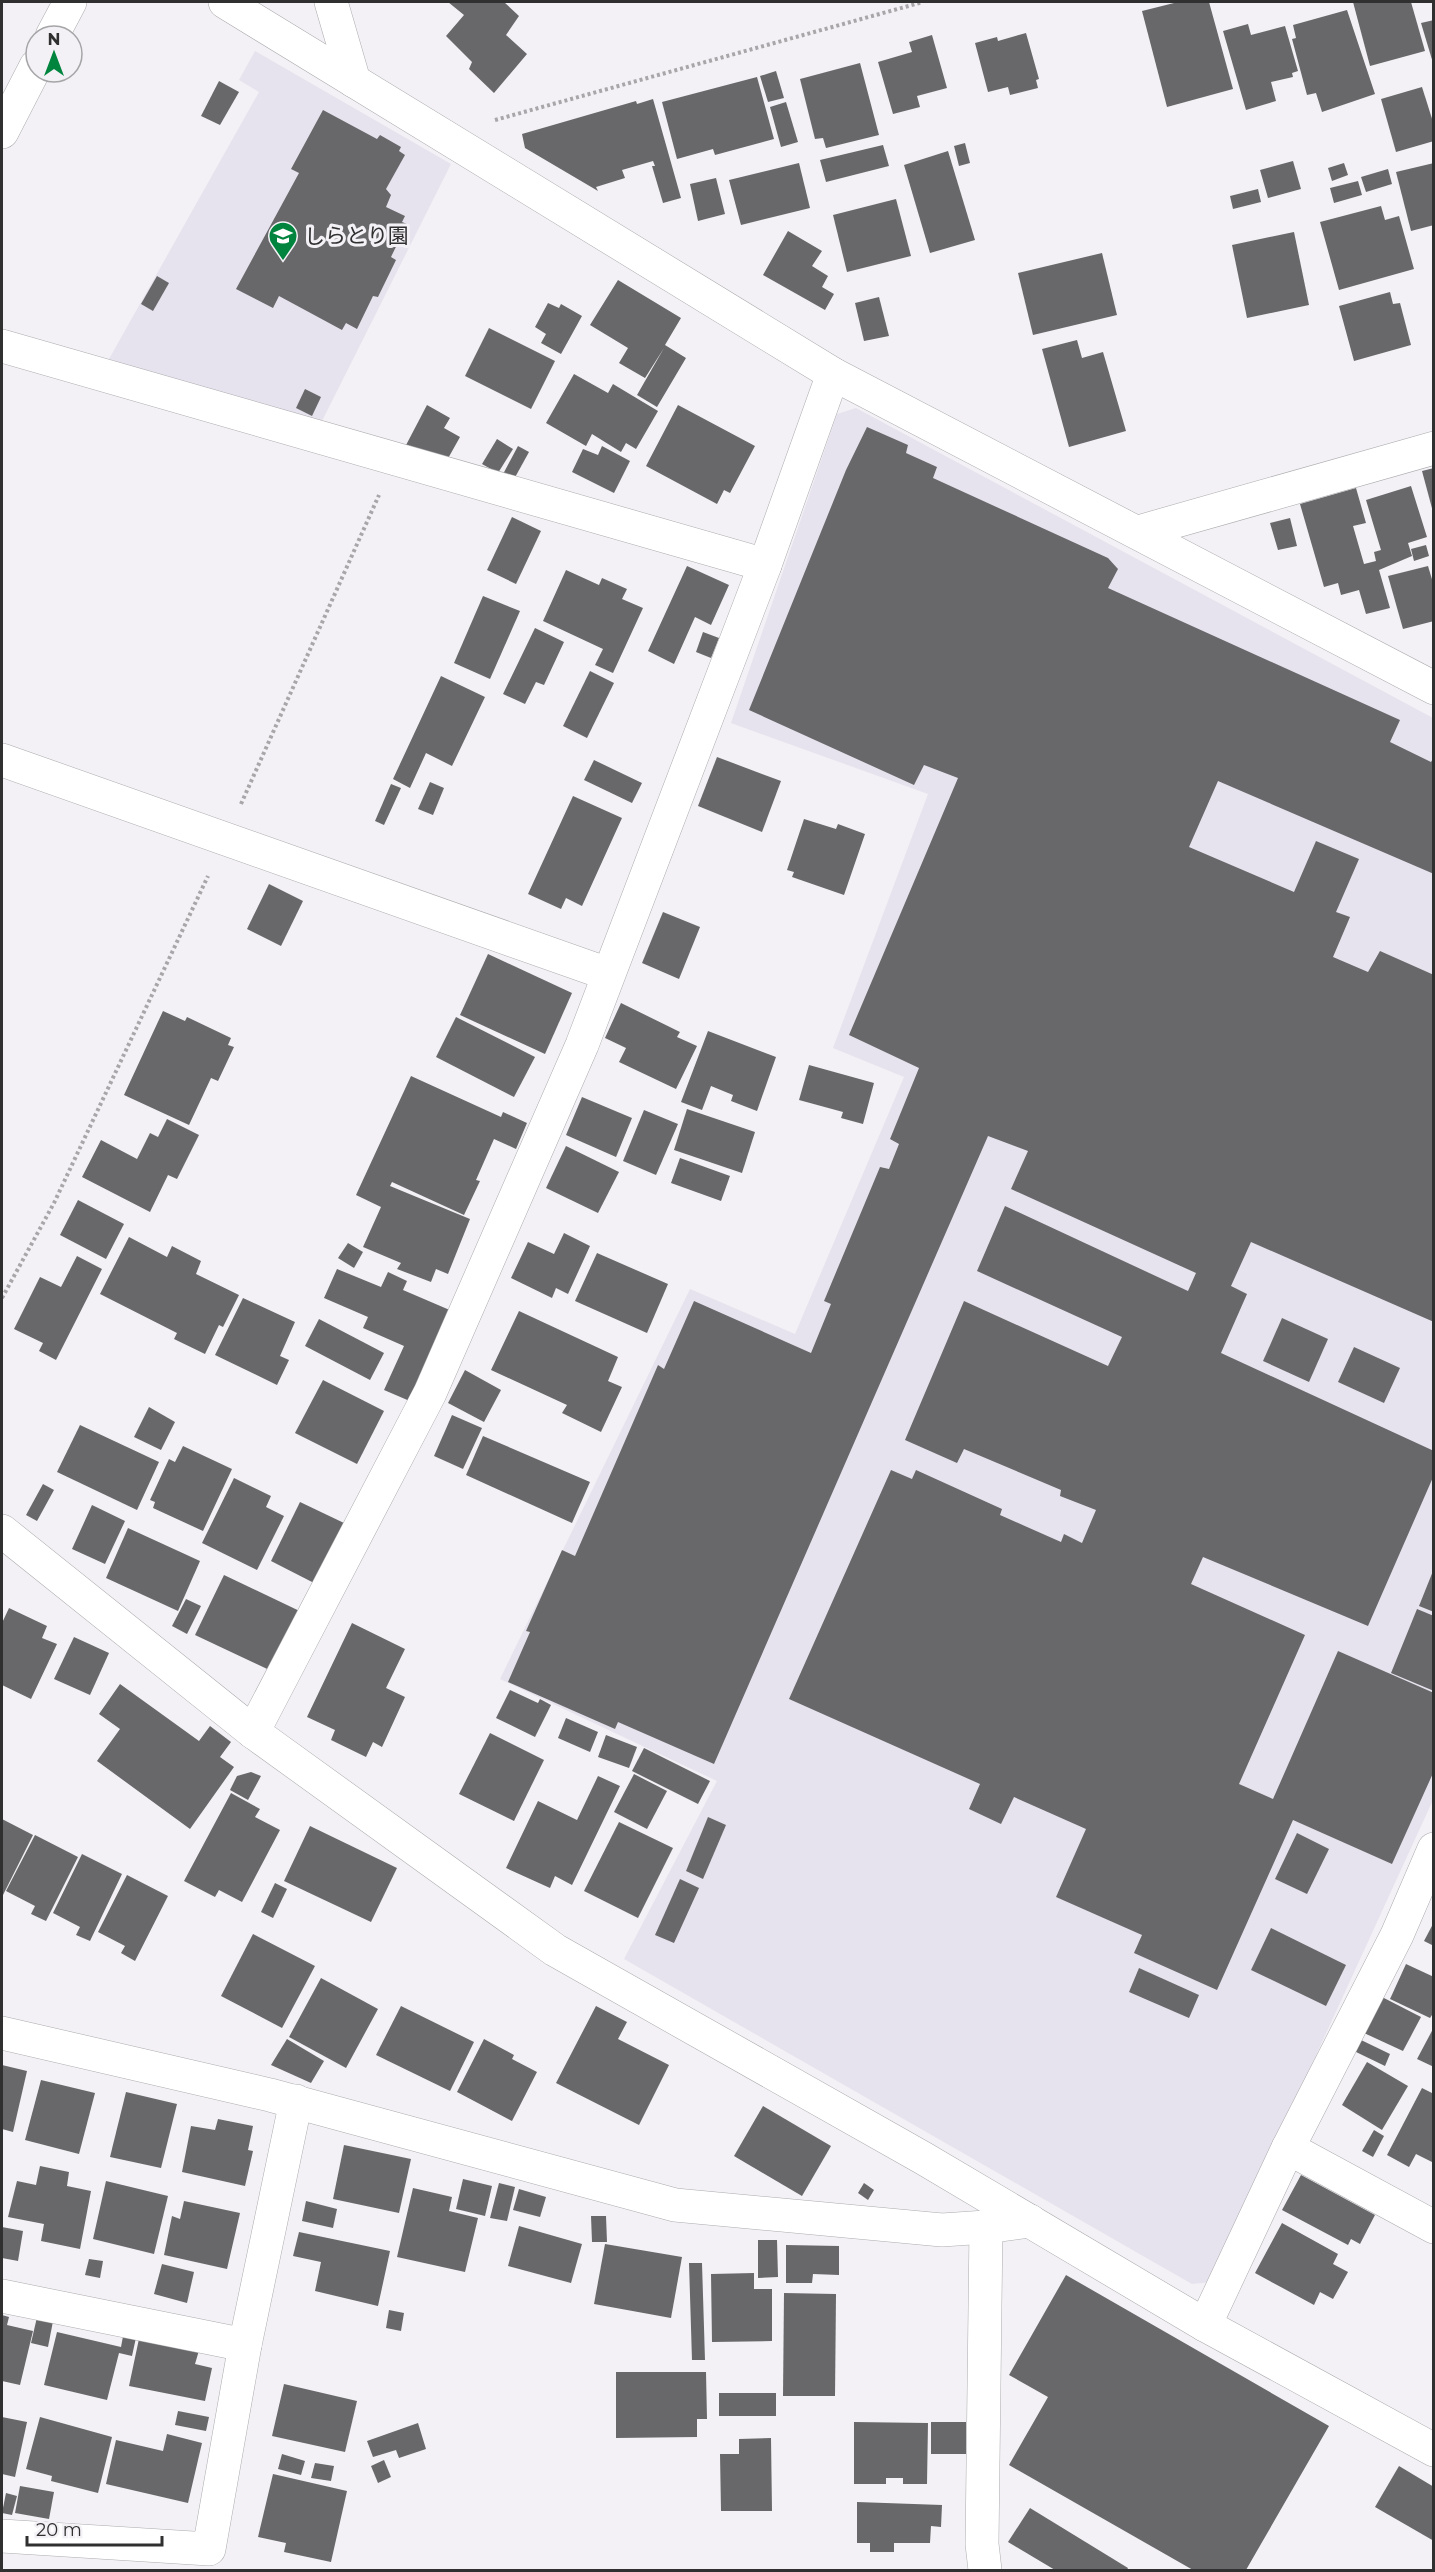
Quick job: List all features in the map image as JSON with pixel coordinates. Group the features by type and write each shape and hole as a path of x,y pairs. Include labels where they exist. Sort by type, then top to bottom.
{"street":[{"path":"58,24 70,2"},
{"path":"225,2 833,374 1434,688"},
{"path":"331,2 354,81"},
{"path":"2,132 27,84"},
{"path":"2,346 765,565"},
{"path":"253,1732 430,1393 582,1045 765,565 833,374"},
{"path":"1138,532 1434,448"},
{"path":"2,760 608,974"},
{"path":"2,1531 253,1732 555,1950 1030,2221 1205,2325 1434,2450"},
{"path":"1205,2325 1288,2148 1397,1935 1434,1849"},
{"path":"2,2033 296,2101 675,2205 942,2230 986,2228 1030,2221"},
{"path":"2,2535 210,2549 245,2345 296,2101"},
{"path":"1288,2148 1434,2227"},
{"path":"985,2571 982,2544 986,2228"},
{"path":"2,2296 245,2345"}],"path":[{"path":"442,134 923,2"},
{"path":"2,1298 54,1203 226,839 395,459"}],"shaded area":[{"name":"しらとり園","path":"255,51 451,164 320,425 109,359 259,92 239,80"},
{"path":"856,408 1433,718 1433,1800 1212,2282 1192,2284 624,1959 717,1781 500,1679 690,1289 795,1334 904,1077 833,1048 928,794 731,723 837,414"}],"building":[{"path":"448,2 504,2 519,16 506,35 527,54 494,93 469,69 472,62 446,36 464,15"},
{"path":"1178,2 1209,2 1233,89 1167,107 1142,11"},
{"path":"1353,2 1411,2 1425,51 1370,66"},
{"path":"1347,10 1375,94 1322,112 1316,93 1307,95 1292,39 1296,38 1293,25"},
{"path":"1434,20 1434,63 1433,63 1421,23"},
{"path":"1248,24 1251,35 1285,26 1298,71 1292,73 1293,77 1271,82 1276,101 1246,110 1223,31"},
{"path":"1026,33 1039,79 1036,80 1038,88 1010,95 1008,87 988,92 975,43 997,37 998,41"},
{"path":"932,35 947,88 917,96 920,107 893,114 878,62 912,52 909,42"},
{"path":"860,63 879,135 826,148 823,138 815,139 800,79"},
{"path":"776,71 784,98 768,102 760,76"},
{"path":"757,77 774,139 715,155 713,149 677,159 662,102"},
{"path":"219,81 239,92 220,125 201,116"},
{"path":"1422,87 1434,125 1434,141 1396,152 1381,99"},
{"path":"653,99 681,198 663,203 652,166 655,166 653,161 622,170 625,178 596,187 598,191 525,148 522,134 636,101 637,104"},
{"path":"786,102 798,142 781,147 770,107"},
{"path":"323,110 377,139 380,135 401,147 399,151 405,155 386,189 391,195 386,207 405,216 402,222 407,224 391,257 396,260 378,297 373,296 357,329 346,323 342,330 279,296 273,308 236,289 299,173 291,169"},
{"path":"965,143 970,163 959,166 954,146"},
{"path":"883,145 889,166 826,182 820,160"},
{"path":"948,151 975,240 930,253 904,165"},
{"path":"1293,161 1301,189 1268,198 1260,170"},
{"path":"799,163 810,208 741,225 729,180"},
{"path":"1344,163 1348,175 1332,181 1328,168"},
{"path":"1434,163 1434,225 1411,231 1396,172"},
{"path":"1388,169 1392,184 1366,192 1361,177"},
{"path":"716,178 725,214 698,221 690,184"},
{"path":"1358,181 1362,195 1334,203 1330,188"},
{"path":"1258,189 1261,202 1233,209 1230,196"},
{"path":"896,199 911,256 847,272 833,215"},
{"path":"1381,206 1385,220 1399,216 1414,269 1339,290 1320,222"},
{"path":"788,231 822,251 812,266 828,276 822,287 834,294 825,310 763,275"},
{"path":"1294,232 1309,305 1247,318 1232,245"},
{"path":"1102,253 1117,315 1033,335 1018,273"},
{"path":"157,276 169,283 153,311 141,304"},
{"path":"618,280 681,318 665,345 686,358 657,407 637,395 664,348 645,378 619,363 628,348 590,325"},
{"path":"1390,292 1393,304 1400,303 1411,345 1354,361 1339,306"},
{"path":"879,297 889,336 864,341 855,303"},
{"path":"548,303 559,308 561,304 582,316 561,354 541,343 546,334 535,327"},
{"path":"489,328 555,361 531,409 465,376"},
{"path":"1077,340 1082,358 1103,352 1126,431 1069,447 1042,349"},
{"path":"574,374 608,393 613,384 658,411 636,449 626,443 621,452 592,434 586,446 546,423"},
{"path":"305,389 321,397 312,416 296,408"},
{"path":"427,405 450,418 444,428 460,437 446,462 405,447"},
{"path":"678,405 755,446 730,493 724,490 717,504 646,466"},
{"path":"867,427 908,445 906,453 937,467 933,478 1108,558 1118,569 1108,588 1400,720 1390,742 1431,762 1434,757 1434,874 1218,781 1189,847 1294,892 1316,841 1359,859 1336,912 1350,917 1333,957 1368,972 1380,951 1434,975 1434,1322 1251,1242 1231,1286 1247,1294 1221,1353 1434,1451 1434,1475 1368,1626 1203,1557 1191,1584 1305,1635 1239,1784 1273,1799 1338,1651 1434,1693 1434,1771 1392,1864 1293,1820 1217,1990 1134,1953 1142,1935 1056,1897 1086,1829 1014,1797 1001,1824 969,1809 980,1784 789,1699 891,1470 912,1479 916,1470 1002,1509 1000,1515 1061,1542 1064,1534 1082,1543 1096,1510 1060,1496 1061,1490 964,1449 957,1463 905,1440 964,1301 1108,1366 1122,1337 977,1271 1005,1206 1188,1291 1196,1273 1011,1189 1028,1151 988,1136 714,1764 618,1722 615,1729 508,1682 530,1632 526,1631 562,1550 575,1556 658,1365 664,1369 694,1301 811,1353 831,1304 824,1301 880,1167 889,1169 899,1144 890,1139 919,1068 849,1035 958,778 924,765 914,785 749,710 846,470"},
{"path":"497,439 513,449 498,473 482,464"},
{"path":"518,446 529,452 513,481 502,476"},
{"path":"602,446 630,461 614,493 572,472 583,449 598,455"},
{"path":"1434,468 1434,512 1433,512 1422,471"},
{"path":"1411,486 1427,537 1408,543 1412,556 1379,570 1390,608 1366,614 1359,590 1341,595 1338,583 1324,587 1300,504 1356,488 1366,523 1353,526 1364,564 1376,561 1374,552 1381,550 1366,500"},
{"path":"512,517 541,531 516,584 487,570"},
{"path":"1290,518 1297,546 1278,550 1270,523"},
{"path":"1426,545 1429,556 1414,561 1411,549"},
{"path":"687,566 729,585 711,625 695,617 674,664 648,651"},
{"path":"1428,566 1434,586 1434,621 1403,629 1388,576"},
{"path":"566,570 599,585 602,578 627,589 622,599 643,608 613,673 595,665 603,649 543,621"},
{"path":"483,596 520,611 490,679 454,663"},
{"path":"535,628 564,642 544,685 536,682 525,704 503,694"},
{"path":"703,632 719,638 711,658 696,652"},
{"path":"590,671 614,683 587,738 563,726"},
{"path":"441,676 485,697 452,766 426,753 410,788 393,779"},
{"path":"717,757 781,781 762,832 698,806"},
{"path":"594,760 642,783 632,803 584,780"},
{"path":"430,782 444,788 433,815 418,809"},
{"path":"391,784 401,788 384,825 375,821"},
{"path":"573,796 622,818 582,906 566,898 561,909 528,894"},
{"path":"804,819 836,829 838,824 865,834 844,895 792,877 794,872 787,870"},
{"path":"269,884 303,901 281,946 247,929"},
{"path":"663,912 700,927 679,979 642,963"},
{"path":"488,954 572,993 545,1054 460,1015"},
{"path":"621,1003 680,1032 677,1037 697,1046 676,1089 619,1062 626,1048 605,1038"},
{"path":"163,1011 185,1021 187,1017 231,1038 228,1045 234,1047 218,1081 211,1078 189,1125 124,1095"},
{"path":"456,1017 535,1057 514,1097 436,1057"},
{"path":"708,1031 776,1057 757,1111 731,1101 733,1095 711,1086 702,1110 681,1102"},
{"path":"809,1065 874,1083 863,1124 841,1118 843,1112 799,1100"},
{"path":"411,1076 501,1117 503,1112 527,1123 516,1149 494,1139 476,1180 480,1181 464,1215 392,1182 390,1186 470,1219 448,1274 436,1269 431,1282 397,1269 401,1263 363,1247 381,1207 356,1195"},
{"path":"582,1097 632,1118 616,1157 566,1135"},
{"path":"687,1109 755,1132 742,1173 674,1150"},
{"path":"644,1110 678,1124 656,1175 623,1161"},
{"path":"167,1119 199,1135 177,1179 168,1175 150,1212 82,1177 101,1140 137,1159 150,1133 158,1137"},
{"path":"566,1146 619,1172 598,1213 546,1188"},
{"path":"680,1158 730,1176 721,1201 671,1183"},
{"path":"78,1200 124,1224 106,1259 60,1235"},
{"path":"564,1233 590,1246 568,1294 556,1288 552,1298 511,1278 528,1242 554,1254"},
{"path":"129,1237 167,1257 172,1246 201,1261 196,1274 239,1295 223,1327 219,1325 205,1354 174,1339 177,1333 100,1294"},
{"path":"348,1243 363,1252 354,1268 338,1258"},
{"path":"597,1253 668,1284 647,1333 575,1301"},
{"path":"77,1256 102,1269 56,1360 39,1351 43,1343 14,1329 40,1277 61,1287"},
{"path":"337,1269 381,1287 388,1272 407,1281 403,1290 452,1311 412,1402 384,1390 404,1346 363,1328 368,1317 324,1298"},
{"path":"243,1298 295,1322 280,1356 289,1360 277,1385 215,1355"},
{"path":"519,1311 618,1357 608,1381 622,1387 601,1432 562,1413 567,1405 491,1370"},
{"path":"1282,1318 1328,1339 1309,1382 1263,1361"},
{"path":"319,1319 384,1353 370,1380 305,1346"},
{"path":"1354,1347 1400,1368 1384,1403 1338,1382"},
{"path":"465,1370 501,1390 484,1422 448,1403"},
{"path":"323,1380 384,1411 357,1464 295,1433"},
{"path":"149,1407 175,1422 161,1450 134,1437"},
{"path":"452,1415 482,1428 463,1469 434,1456"},
{"path":"80,1425 159,1462 137,1510 57,1472"},
{"path":"483,1436 590,1482 572,1523 466,1475"},
{"path":"183,1446 232,1469 203,1531 153,1508 155,1502 150,1500 169,1459 175,1462"},
{"path":"234,1478 271,1496 266,1507 284,1516 257,1570 202,1543"},
{"path":"43,1484 54,1490 37,1521 26,1515"},
{"path":"300,1502 344,1523 314,1583 271,1561"},
{"path":"92,1505 125,1521 105,1564 72,1549"},
{"path":"128,1528 200,1561 178,1611 106,1578"},
{"path":"1434,1571 1434,1612 1419,1606"},
{"path":"224,1575 310,1616 282,1676 195,1635"},
{"path":"186,1599 201,1606 187,1634 172,1626"},
{"path":"9,1608 47,1626 42,1638 57,1644 31,1699 2,1685 2,1623"},
{"path":"1417,1609 1434,1616 1434,1691 1391,1673"},
{"path":"352,1623 405,1649 386,1688 405,1697 382,1747 373,1742 366,1757 331,1740 335,1730 307,1717"},
{"path":"74,1637 109,1653 90,1695 54,1679"},
{"path":"120,1684 199,1741 210,1726 231,1742 220,1757 234,1767 190,1829 97,1761 120,1729 99,1714"},
{"path":"510,1690 538,1703 540,1699 551,1705 535,1737 496,1718"},
{"path":"566,1718 598,1732 590,1752 558,1738"},
{"path":"490,1733 544,1760 514,1821 459,1794"},
{"path":"606,1735 637,1747 629,1768 598,1757"},
{"path":"644,1748 710,1781 698,1804 632,1771"},
{"path":"251,1772 261,1776 248,1800 230,1790 237,1776"},
{"path":"634,1774 667,1791 647,1829 614,1812"},
{"path":"598,1776 620,1786 572,1885 555,1876 550,1888 506,1868 538,1801 577,1820"},
{"path":"231,1793 260,1809 255,1817 280,1830 242,1902 219,1890 215,1897 184,1881"},
{"path":"708,1817 726,1825 703,1879 686,1871"},
{"path":"2,1819 33,1835 2,1897"},
{"path":"619,1822 673,1848 638,1918 584,1891"},
{"path":"310,1826 397,1868 371,1922 284,1881"},
{"path":"1297,1833 1329,1849 1307,1894 1275,1879"},
{"path":"35,1835 78,1857 46,1921 31,1914 35,1906 6,1891"},
{"path":"82,1854 122,1874 90,1941 76,1935 80,1927 53,1913"},
{"path":"127,1875 168,1896 135,1961 121,1953 125,1946 98,1932"},
{"path":"680,1879 699,1888 674,1943 655,1935"},
{"path":"275,1883 287,1889 273,1918 261,1912"},
{"path":"1434,1922 1434,1946 1424,1941"},
{"path":"1271,1928 1346,1965 1326,2006 1251,1970"},
{"path":"253,1934 315,1966 282,2028 221,1996"},
{"path":"1406,1964 1434,1977 1434,2012 1430,2018 1390,1999"},
{"path":"1139,1968 1199,1995 1189,2018 1129,1992"},
{"path":"321,1978 378,2009 346,2068 289,2037"},
{"path":"1382,1997 1421,2017 1403,2051 1364,2033"},
{"path":"401,2006 474,2042 450,2091 376,2055"},
{"path":"596,2006 627,2022 618,2039 669,2065 639,2125 556,2083"},
{"path":"1434,2027 1434,2067 1417,2059"},
{"path":"287,2039 324,2061 311,2083 271,2065"},
{"path":"484,2039 514,2055 512,2059 537,2072 512,2121 457,2092"},
{"path":"1359,2039 1390,2054 1385,2066 1354,2051"},
{"path":"1367,2062 1408,2086 1382,2130 1342,2105"},
{"path":"2,2065 27,2071 13,2132 2,2129"},
{"path":"41,2080 95,2093 79,2154 25,2140"},
{"path":"1422,2088 1434,2094 1434,2163 1416,2154 1409,2167 1387,2155"},
{"path":"126,2092 177,2104 161,2168 110,2157"},
{"path":"763,2106 831,2146 802,2196 734,2156"},
{"path":"218,2119 253,2126 248,2150 253,2151 245,2186 182,2172 191,2126 215,2130"},
{"path":"1374,2130 1384,2136 1373,2157 1362,2151"},
{"path":"344,2145 411,2159 399,2213 333,2199"},
{"path":"40,2166 69,2172 67,2186 91,2191 80,2249 41,2241 44,2224 8,2217 17,2181 36,2185"},
{"path":"1301,2175 1375,2215 1360,2244 1351,2239 1348,2245 1282,2210"},
{"path":"463,2179 492,2186 485,2216 456,2209"},
{"path":"106,2181 168,2196 154,2254 93,2239"},
{"path":"499,2183 515,2187 507,2221 490,2218"},
{"path":"864,2183 874,2190 868,2200 858,2193"},
{"path":"413,2188 452,2197 449,2211 478,2218 465,2272 397,2257"},
{"path":"519,2189 546,2197 540,2217 513,2210"},
{"path":"184,2201 240,2213 227,2269 164,2255 172,2216 180,2219"},
{"path":"306,2201 337,2209 333,2228 302,2221"},
{"path":"591,2216 606,2216 607,2242 592,2242"},
{"path":"1282,2223 1338,2254 1333,2264 1348,2272 1333,2299 1320,2292 1314,2305 1255,2273"},
{"path":"519,2226 582,2244 571,2283 508,2266"},
{"path":"2,2227 23,2231 18,2261 2,2258"},
{"path":"299,2232 390,2251 378,2306 315,2291 321,2262 293,2256"},
{"path":"758,2240 777,2240 778,2277 758,2278"},
{"path":"605,2244 682,2257 671,2318 594,2304"},
{"path":"786,2245 839,2246 839,2275 813,2274 812,2283 786,2283"},
{"path":"89,2259 103,2261 100,2278 85,2275"},
{"path":"689,2263 702,2263 705,2360 692,2360"},
{"path":"162,2264 194,2272 187,2303 154,2294"},
{"path":"754,2273 754,2289 772,2289 772,2341 712,2342 711,2274"},
{"path":"1066,2275 1329,2426 1246,2570 1193,2570 1009,2465 1048,2397 1009,2375"},
{"path":"784,2293 836,2294 835,2396 783,2396"},
{"path":"389,2310 404,2313 401,2331 386,2328"},
{"path":"38,2313 54,2316 48,2347 31,2343"},
{"path":"2,2315 9,2317 7,2325 33,2331 20,2385 2,2381"},
{"path":"124,2331 137,2333 132,2356 119,2353 107,2400 44,2385 57,2332 121,2347"},
{"path":"140,2334 200,2347 195,2364 212,2368 205,2401 129,2386"},
{"path":"616,2372 706,2372 707,2419 697,2419 697,2437 616,2438"},
{"path":"284,2384 357,2401 345,2452 272,2436"},
{"path":"719,2393 776,2393 776,2416 719,2416"},
{"path":"178,2411 209,2417 206,2431 175,2425"},
{"path":"2,2417 27,2422 15,2477 2,2474"},
{"path":"40,2417 112,2437 98,2493 51,2481 52,2476 26,2469"},
{"path":"854,2422 928,2423 927,2484 903,2484 903,2478 886,2478 886,2484 854,2484"},
{"path":"931,2422 966,2422 966,2454 931,2454"},
{"path":"418,2423 426,2449 399,2458 396,2450 373,2457 367,2441"},
{"path":"167,2434 202,2443 188,2503 106,2484 116,2440 163,2451"},
{"path":"771,2438 772,2511 721,2511 720,2454 739,2454 739,2439"},
{"path":"282,2454 305,2461 301,2475 278,2469"},
{"path":"384,2460 391,2477 378,2483 371,2466"},
{"path":"315,2463 334,2466 331,2481 311,2478"},
{"path":"1399,2466 1434,2487 1434,2541 1375,2507"},
{"path":"273,2474 347,2491 331,2562 284,2552 286,2543 258,2537"},
{"path":"20,2486 54,2492 49,2519 15,2513"},
{"path":"6,2493 17,2496 12,2515 2,2513"},
{"path":"857,2502 942,2505 941,2527 931,2526 930,2543 894,2543 894,2552 870,2552 870,2543 857,2543"},
{"path":"1030,2508 1128,2568 1127,2570 1055,2570 1008,2542"}],"place":[{"name":"しらとり園","path":"283,262"}]}
